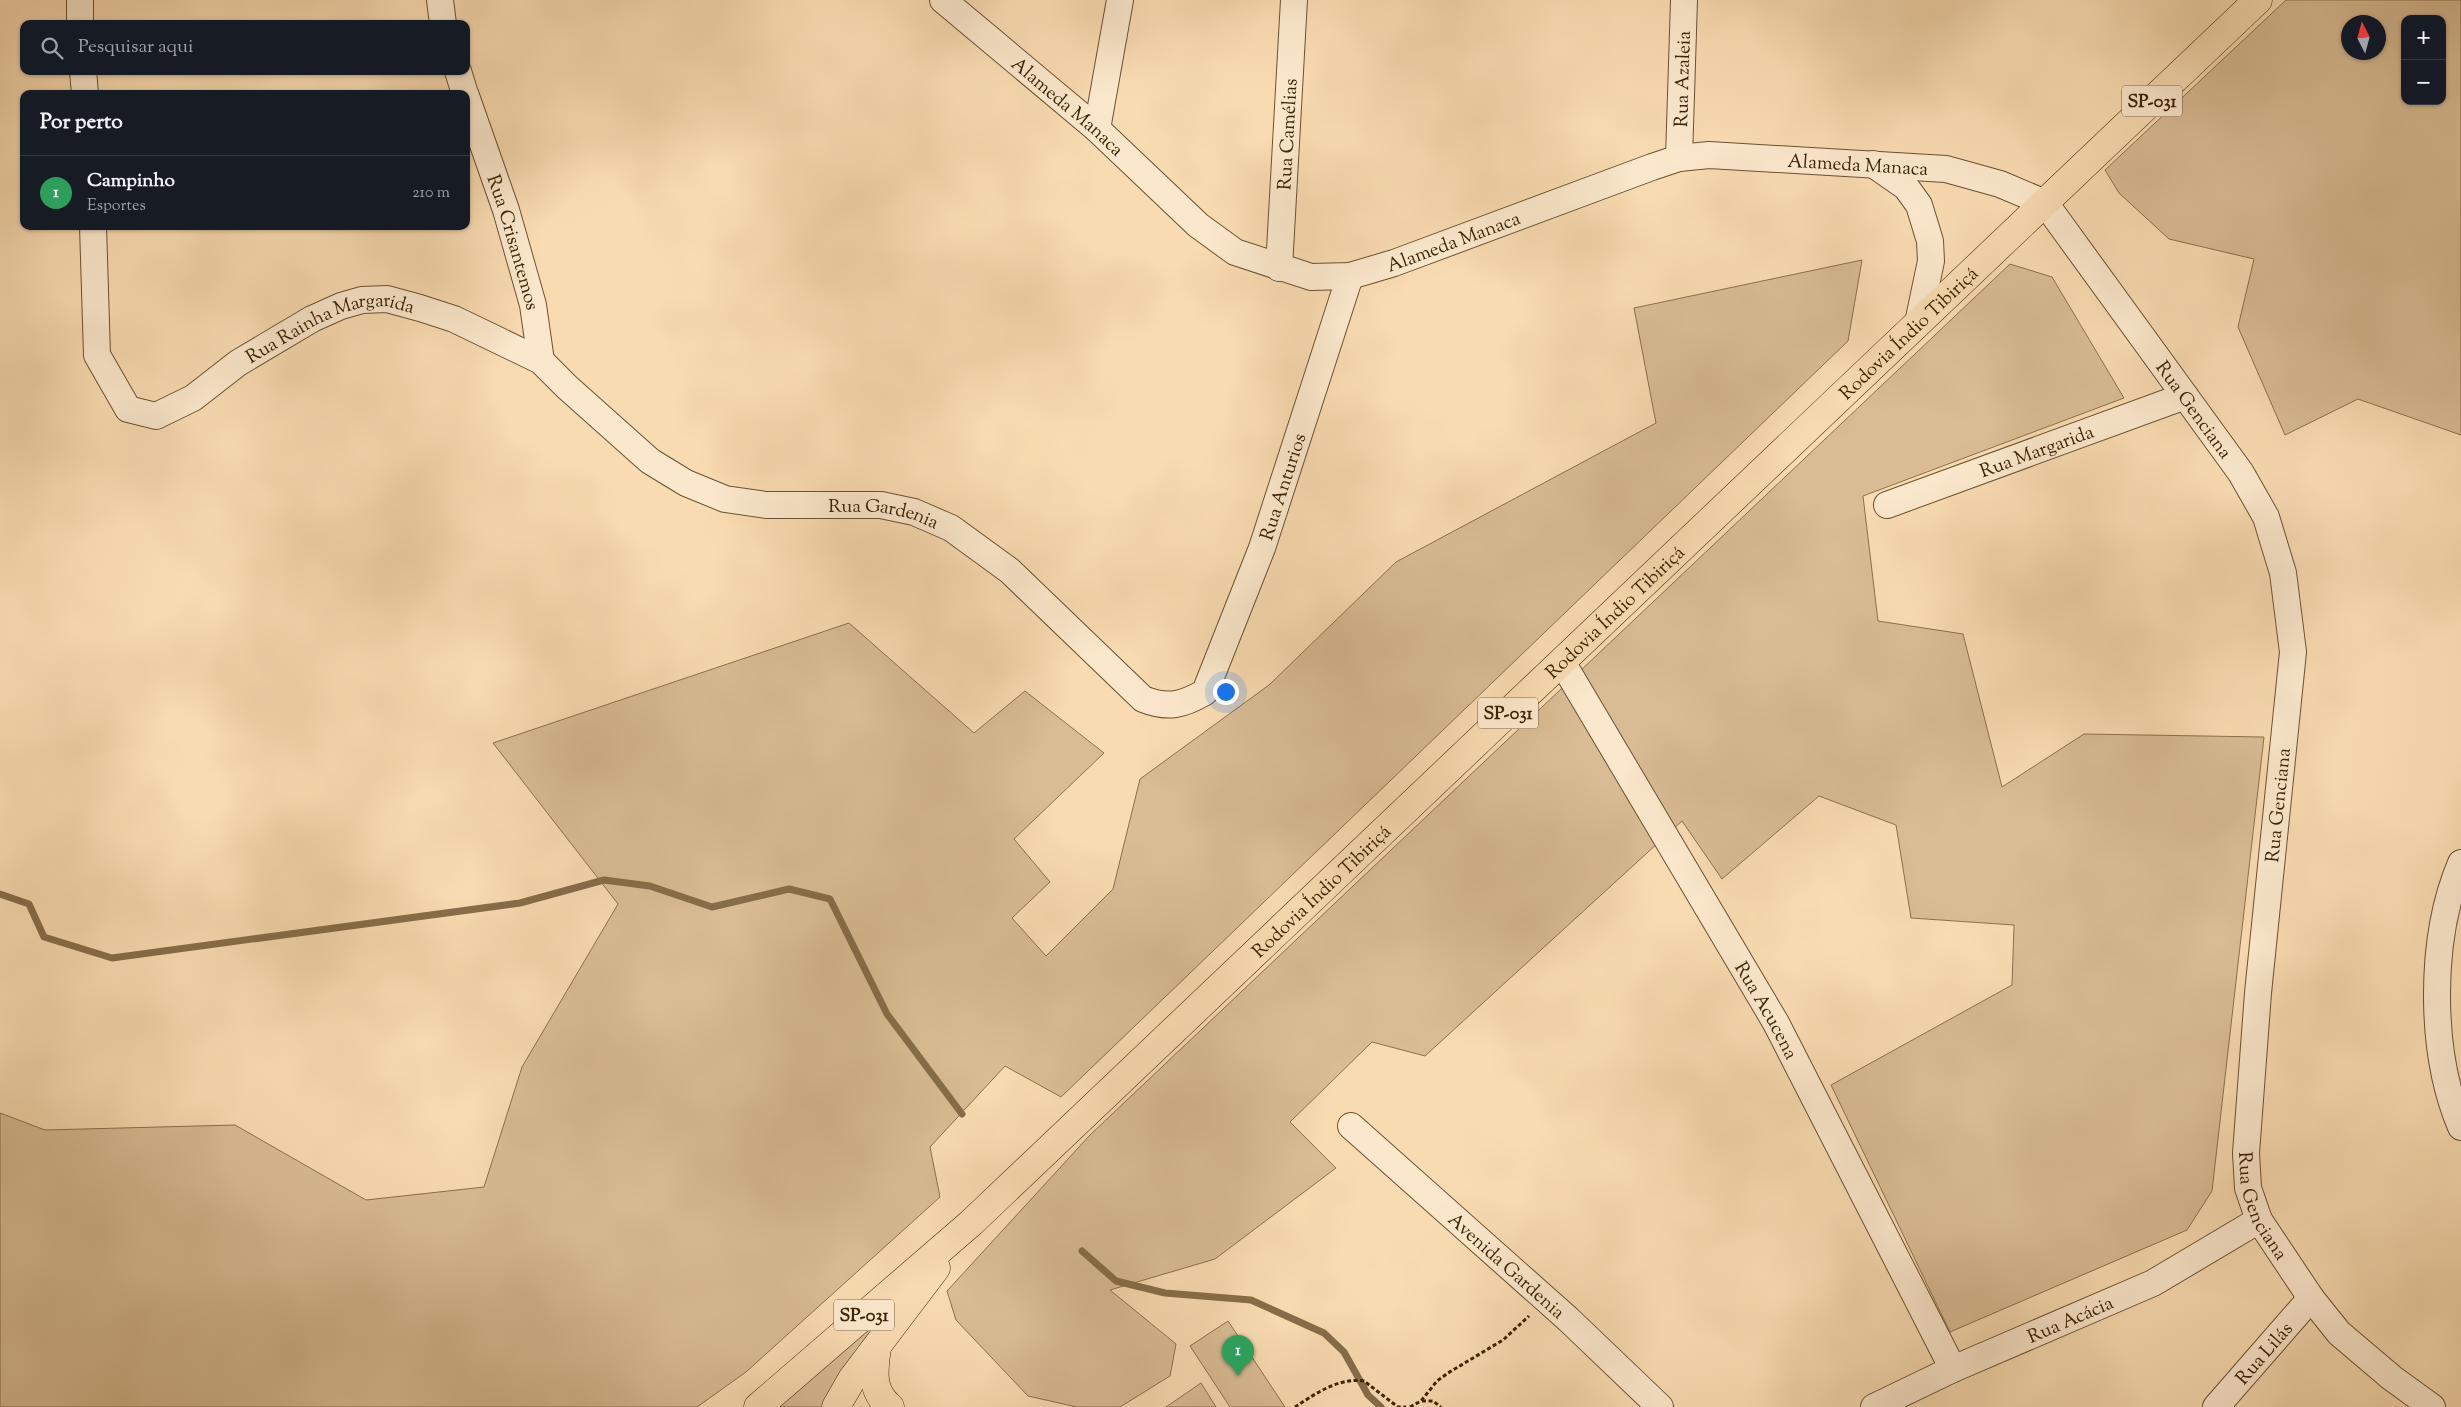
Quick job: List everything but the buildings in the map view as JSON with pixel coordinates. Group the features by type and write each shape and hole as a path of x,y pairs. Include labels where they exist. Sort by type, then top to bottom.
{"highway":[{"name":"Rodovia Índio Tibiriçá","path":"758,1407 971,1223 2258,0"},
{"name":"Rodovia Índio Tibiriçá","path":"836,1407 852,1379 971,1223"},
{"path":"876,1347 875,1384 878,1394 890,1407"}],"street":[{"path":"80,0 80,20"},
{"path":"440,0 442,20"},
{"name":"Alameda Manaca","path":"943,0 1097,128 1198,225 1235,252 1279,268 1311,276 1350,276 1394,263 1679,158 1709,155 1946,169 2000,184 2045,203"},
{"path":"1097,128 1120,0"},
{"name":"Rua Camélias","path":"1279,268 1294,0"},
{"name":"Rua Azaleia","path":"1679,158 1684,0"},
{"path":"83,75 85,90"},
{"name":"Rua Crisantemos","path":"459,75 464,90"},
{"name":"Rua Crisantemos","path":"470,106 506,210 533,305 542,361"},
{"path":"1872,164 1906,187 1919,205 1930,241 1931,261 1918,323"},
{"name":"Rua Genciana","path":"2045,203 2241,473 2266,517 2283,573 2293,652 2258,993 2246,1153 2248,1188 2259,1220 2311,1298 2339,1333 2392,1378 2432,1407"},
{"name":"Rua Rainha Margarida","path":"93,230 97,355 128,409 156,416 193,398 238,363 312,319 362,300 387,299 454,319 542,361"},
{"name":"Rua Anturios","path":"1205,692 1262,548 1350,276"},
{"name":"Rua Gardenia","path":"542,361 567,387 650,461 686,483 725,499 766,505 881,505 914,512 951,528 1010,571 1143,699 1158,705 1175,705 1188,702 1205,692"},
{"name":"Rua Margarida","path":"1887,506 2185,396"},
{"name":"Rua Acucena","path":"1562,662 1776,1023 1953,1369"},
{"path":"2461,863 2454,880 2438,948 2442,1064 2452,1106 2461,1127"},
{"name":"Avenida Gardenia","path":"1350,1126 1546,1300 1660,1407"},
{"name":"Rua Acácia","path":"1874,1407 1953,1369 2152,1283 2259,1220"},
{"name":"Rua Lilás","path":"2216,1407 2311,1298"}],"path":[{"path":"1410,1407 1421,1401 1437,1381 1448,1372 1503,1340 1546,1300"},
{"path":"1295,1407 1332,1386 1358,1380 1364,1381 1398,1407 1406,1407"},
{"path":"1421,1401 1433,1401 1441,1407"}],"shaded area":[{"path":"2286,0 2461,0 2461,435 2358,399 2285,435 2238,327 2254,259 2169,239 2119,193 2105,170"},
{"path":"1862,260 1848,341 1061,1097 1005,1066 930,1147 940,1197 746,1372 697,1407 0,1407 0,1113 45,1130 235,1125 366,1200 484,1187 522,1067 618,904 493,743 849,623 974,733 1025,691 1104,753 1014,839 1050,882 1012,918 1046,956 1113,889 1140,779 1269,685 1396,562 1656,423 1634,308"},
{"path":"2010,264 2052,277 2124,398 1863,496 1878,621 1963,634 2002,787 2084,734 2264,737 2212,1191 2187,1230 1950,1332 1831,1085 2012,985 2014,925 1911,918 1896,825 1819,796 1722,879 1682,821 1425,1056 1372,1042 1290,1122 1336,1168 1215,1259 1110,1290 1176,1344 1170,1376 1120,1407 1077,1407 1028,1396 956,1320 947,1291 1090,1135"},
{"path":"913,1279 824,1407 772,1407"},
{"path":"1228,1321 1285,1407 1230,1407 1190,1346"},
{"path":"1201,1383 1216,1407 1166,1407"}],"waterway":[{"path":"0,894 29,904 44,937 112,958 520,903 604,880 650,886 712,907 789,889 830,899 887,1014 962,1114"},
{"path":"1082,1251 1116,1281 1165,1293 1251,1300 1324,1333 1344,1352 1368,1395 1381,1407"}],"place":[{"name":"Campinho","path":"1238,1376"}]}
